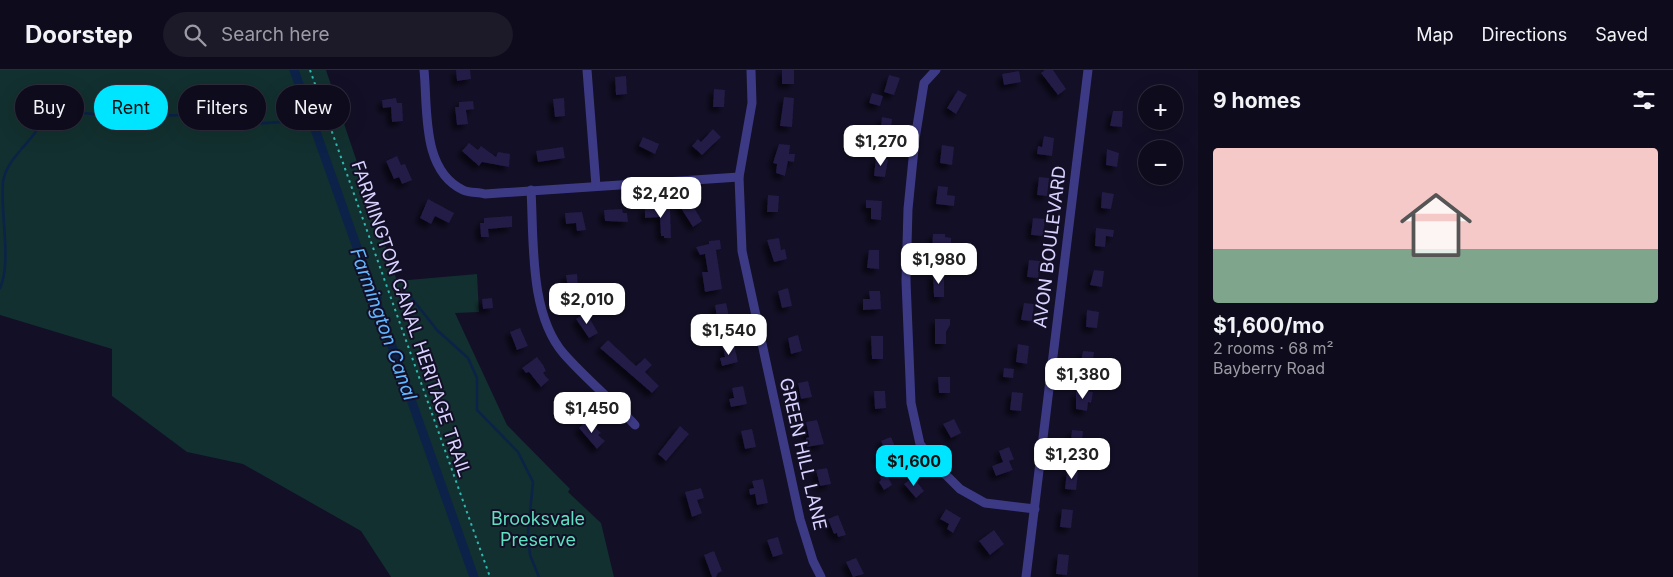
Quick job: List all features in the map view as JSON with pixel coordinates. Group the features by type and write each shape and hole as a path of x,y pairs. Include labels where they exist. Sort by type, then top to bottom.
{"street":[{"path":"424,70 431,143 436,163 446,178 464,190 478,192 531,190 739,178"},
{"path":"587,70 596,186"},
{"name":"GREEN HILL LANE","path":"751,70 752,103 739,178 742,251 800,519 813,561 821,577"},
{"path":"936,70 924,83 915,139 908,209 906,281 911,403 920,444 941,470 960,489 984,503 1034,509"},
{"name":"AVON BOULEVARD","path":"1026,577 1088,70"},
{"path":"531,190 537,288 545,322 563,352 635,424"}],"path":[{"name":"FARMINGTON CANAL HERITAGE TRAIL","path":"310,70 490,577"}],"green space":[{"name":"Brooksvale Preserve","path":"0,70 326,70 331,85 276,85 276,130 346,130 397,281 477,274 479,312 455,313 507,425 570,489 568,492 601,523 614,577 391,577 361,531 243,464 187,452 112,396 112,349 0,315"}],"building":[{"path":"456,70 470,70 471,79 457,81"},
{"path":"782,70 794,70 794,84 782,84"},
{"path":"1045,70 1053,70 1066,89 1058,95 1041,73"},
{"path":"1019,71 1021,82 1004,85 1002,74"},
{"path":"889,75 900,78 894,95 884,92"},
{"path":"626,76 627,94 616,95 615,77"},
{"path":"714,89 725,90 724,107 713,107"},
{"path":"958,90 967,95 956,114 947,108"},
{"path":"872,93 883,96 880,106 869,103"},
{"path":"784,97 794,98 792,127 780,126"},
{"path":"396,98 397,103 402,103 403,121 392,122 391,107 383,108 382,100"},
{"path":"564,98 565,116 555,117 553,99"},
{"path":"473,101 474,109 466,110 468,124 457,125 455,107 459,107 459,102"},
{"path":"1113,111 1123,111 1122,127 1110,126"},
{"path":"882,117 892,119 890,137 880,135"},
{"path":"713,129 721,137 702,155 692,146 698,139 701,142"},
{"path":"1044,136 1054,138 1052,156 1037,154 1038,146 1042,147"},
{"path":"643,137 659,144 655,154 639,146"},
{"path":"469,143 478,150 481,146 496,157 498,152 510,154 509,167 482,162 479,166 462,151"},
{"path":"779,144 790,145 789,154 795,154 794,162 788,161 785,176 776,173 777,164 773,163"},
{"path":"942,145 954,147 952,165 940,163"},
{"path":"563,147 565,158 538,162 536,151"},
{"path":"1107,149 1119,153 1117,167 1106,165"},
{"path":"397,156 401,165 405,164 412,180 402,184 399,177 394,179 386,161"},
{"path":"876,158 888,159 885,177 874,176"},
{"path":"1039,177 1049,178 1047,196 1037,195"},
{"path":"938,186 948,187 947,195 955,196 954,206 936,204"},
{"path":"1102,192 1114,194 1111,209 1101,208"},
{"path":"768,195 779,196 778,212 767,212"},
{"path":"692,196 697,204 693,206 702,221 693,227 679,205"},
{"path":"428,199 454,213 449,223 435,216 431,224 420,218"},
{"path":"866,200 882,201 881,220 871,219 871,208 866,208"},
{"path":"670,207 671,238 664,238 664,236 661,236 660,217 645,218 645,208"},
{"path":"622,209 623,213 627,213 628,222 605,221 604,210"},
{"path":"582,212 586,230 577,231 576,223 566,224 565,213"},
{"path":"512,216 512,227 488,229 489,237 481,237 480,223 484,223 484,218"},
{"path":"1033,218 1045,219 1043,236 1031,235"},
{"path":"1096,228 1114,230 1113,237 1106,236 1105,247 1095,246"},
{"path":"933,234 945,234 945,237 951,238 951,245 944,245 943,252 932,252"},
{"path":"779,238 781,250 785,249 787,259 774,262 767,240"},
{"path":"720,240 721,249 716,250 722,289 705,292 702,272 708,272 705,254 700,255 696,247 709,244 709,241"},
{"path":"869,250 879,250 879,269 867,268"},
{"path":"1029,260 1040,261 1038,278 1027,277"},
{"path":"1094,270 1104,271 1102,287 1090,285"},
{"path":"577,274 579,301 570,302 566,275"},
{"path":"933,274 944,274 944,297 934,297"},
{"path":"788,288 792,306 782,308 778,291"},
{"path":"869,291 880,291 881,309 863,310 863,299 870,299"},
{"path":"492,298 493,308 483,309 482,299"},
{"path":"726,303 730,321 712,326 711,318 717,317 715,305"},
{"path":"1024,303 1034,304 1032,321 1021,320"},
{"path":"1087,310 1099,312 1097,328 1086,327"},
{"path":"586,312 598,333 589,338 576,319"},
{"path":"935,319 950,319 950,325 946,332 946,344 935,344"},
{"path":"520,328 528,346 517,350 510,332"},
{"path":"798,335 802,351 791,354 788,338"},
{"path":"871,336 883,336 883,359 872,359"},
{"path":"608,340 636,366 645,358 652,365 645,372 659,386 652,393 600,348"},
{"path":"1018,344 1029,346 1027,364 1016,362"},
{"path":"734,345 738,362 722,366 720,358 725,357 723,347"},
{"path":"1083,351 1094,352 1092,368 1080,367"},
{"path":"537,357 546,371 543,373 549,380 541,387 529,372 526,373 522,368"},
{"path":"1004,368 1014,369 1013,378 1003,377"},
{"path":"938,377 950,377 950,393 939,393"},
{"path":"808,381 812,397 801,399 798,383"},
{"path":"743,386 747,404 731,407 729,399 734,398 732,388"},
{"path":"874,391 885,391 886,408 875,409"},
{"path":"1085,391 1093,392 1091,403 1088,402 1087,411 1076,409 1076,392 1085,393"},
{"path":"1012,392 1023,393 1021,411 1010,410"},
{"path":"567,393 577,404 570,411 560,400"},
{"path":"954,419 961,433 951,438 943,424"},
{"path":"587,420 601,433 598,435 605,441 597,449 579,428"},
{"path":"817,420 824,444 807,447 806,438 809,437 806,422"},
{"path":"680,426 689,434 666,461 658,454"},
{"path":"752,429 756,447 745,449 741,431"},
{"path":"1072,430 1083,431 1081,451 1070,450"},
{"path":"891,437 898,454 881,461 878,454 886,451 881,441"},
{"path":"1009,447 1014,459 1009,461 1013,470 996,476 992,466 1003,462 999,451"},
{"path":"827,468 831,484 820,486 816,470"},
{"path":"1067,471 1078,472 1076,490 1065,489"},
{"path":"880,477 888,477 892,485 884,490 879,482 881,480"},
{"path":"913,477 924,491 916,498 904,484"},
{"path":"763,479 768,503 757,505 755,494 750,495 749,489 754,488 752,481"},
{"path":"701,488 704,498 697,500 702,513 692,517 685,492"},
{"path":"946,509 961,518 953,533 947,529 949,524 940,519"},
{"path":"1062,509 1073,510 1071,528 1060,527"},
{"path":"838,515 846,535 838,537 837,533 834,534 828,519"},
{"path":"994,530 1004,544 990,555 979,541"},
{"path":"778,537 783,554 773,557 767,540"},
{"path":"714,551 722,571 716,577 712,577 704,555"},
{"path":"1058,554 1069,555 1067,575 1056,574"},
{"path":"856,558 864,574 853,577 846,562"}],"waterway":[{"name":"Farmington Canal","path":"294,70 474,577"},
{"path":"0,288 5,265 3,182 11,162 36,132 45,114 73,112 114,116 192,115 204,107 229,111 249,124 276,122"},
{"name":"Farmington Canal","path":"372,292 381,298"},
{"path":"399,297 410,296 437,330 468,358 477,378 477,410 518,452 533,482 528,533 530,555 539,577"}]}
